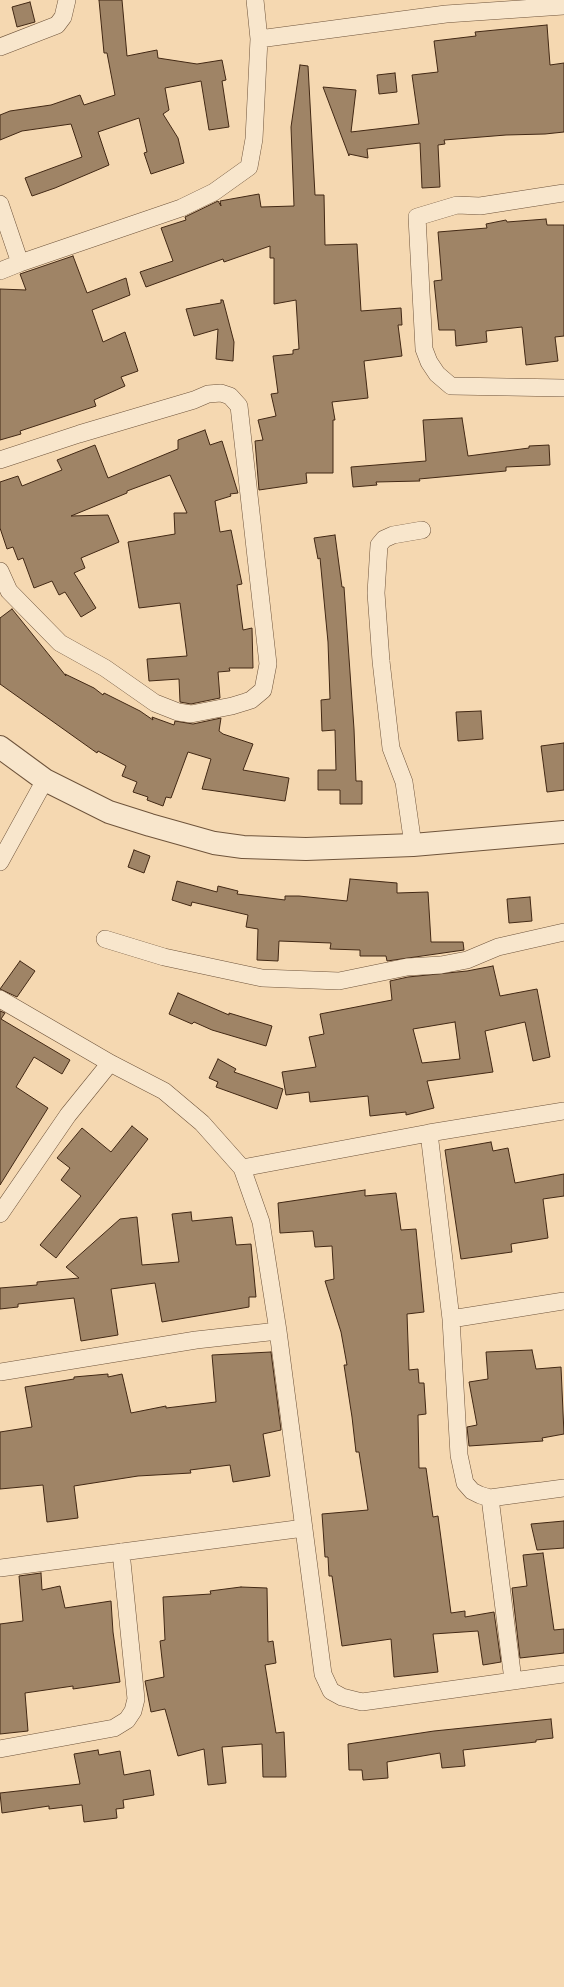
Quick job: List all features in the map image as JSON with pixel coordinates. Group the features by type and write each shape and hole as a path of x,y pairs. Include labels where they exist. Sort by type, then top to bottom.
{"street":[{"path":"0,47 57,25 63,17 67,0"},
{"path":"0,271 181,208 214,192 249,167 254,139 259,39 255,0"},
{"path":"259,39 446,7 564,6"},
{"path":"564,193 480,206 457,205 417,217 424,349 429,362 437,374 451,386 564,388"},
{"path":"0,204 20,263"},
{"path":"0,460 79,434 194,400 208,394 221,393 230,396 238,406 268,664 263,690 251,700 197,713 178,712 155,703 105,668 60,643 8,591 0,571"},
{"path":"414,845 404,782 391,748 381,661 376,593 379,545 384,539 393,535 422,530"},
{"path":"0,747 45,780 109,812 214,843 243,847 306,849 414,845 564,832"},
{"path":"0,862 45,780"},
{"path":"106,940 164,957 262,978 339,982 407,967 441,965 467,960 498,947 564,932"},
{"path":"0,999 110,1063 164,1091 202,1123 242,1168 261,1222 278,1331 323,1674 331,1691 342,1697 362,1702 564,1674"},
{"path":"0,1214 68,1115 110,1063"},
{"path":"242,1168 429,1133 564,1111"},
{"path":"429,1133 451,1319 459,1455 465,1483 472,1491 490,1498 564,1488"},
{"path":"451,1319 564,1301"},
{"path":"0,1372 196,1340 278,1331"},
{"path":"490,1498 513,1680"},
{"path":"0,1568 304,1528"},
{"path":"0,1749 114,1728 127,1720 133,1711 136,1699 121,1552"}],"building":[{"path":"99,0 122,0 127,56 157,50 158,58 197,64 222,60 226,80 222,81 229,127 209,130 201,81 165,88 169,110 163,114 178,138 184,163 151,174 144,153 147,152 139,118 98,132 109,165 32,196 25,178 82,157 71,124 22,131 0,140 0,115 10,111 51,105 80,95 84,105 115,95 107,53 104,53"},
{"path":"30,2 35,22 17,27 12,7"},
{"path":"547,25 550,65 564,63 564,132 444,140 445,144 438,145 440,187 422,188 420,143 367,149 368,158 349,154 349,156 323,87 356,90 351,132 419,124 412,75 438,72 434,41 476,36 475,32"},
{"path":"300,65 308,66 315,195 324,195 325,245 357,244 361,311 401,308 402,325 398,325 402,356 364,361 368,398 332,402 335,420 333,420 333,473 306,473 307,483 259,490 255,441 263,440 258,420 276,416 271,394 278,393 273,356 293,354 293,350 299,349 296,300 274,304 274,258 270,258 270,246 224,262 223,259 146,287 140,272 173,261 161,228 186,220 185,217 218,201 221,206 220,201 259,194 261,207 294,206 291,127"},
{"path":"395,73 397,92 379,94 377,75"},
{"path":"546,219 547,225 564,225 564,336 555,337 558,361 526,365 522,327 486,331 487,342 456,346 455,330 439,330 434,281 442,280 438,232 487,228 486,224 506,220 507,222"},
{"path":"73,256 87,293 126,278 130,295 92,310 103,342 125,332 138,371 121,377 125,386 94,400 96,406 20,431 21,434 0,440 0,289 26,290 20,274"},
{"path":"221,300 223,300 234,342 233,361 216,359 218,329 194,336 186,309 221,303"},
{"path":"462,418 468,456 529,448 529,446 549,445 550,465 506,467 506,471 419,479 420,481 376,482 377,485 353,487 351,467 426,461 423,420"},
{"path":"205,430 210,445 222,441 238,493 230,494 231,496 215,501 220,532 231,530 242,584 237,585 243,630 252,628 253,668 229,668 230,671 218,672 220,698 191,704 180,702 179,679 149,681 147,659 187,656 180,603 139,608 128,542 175,534 174,513 187,513 170,475 127,491 127,493 71,516 108,515 119,542 81,558 85,568 74,573 96,608 81,617 65,592 59,595 52,581 34,588 23,558 18,560 13,547 7,549 0,528 0,482 18,476 22,486 62,470 57,460 95,445 108,478 178,449 178,440"},
{"path":"335,535 342,587 344,587 354,729 356,781 362,781 362,804 340,804 340,790 318,790 318,770 336,770 335,730 322,731 321,700 330,699 328,642 320,558 318,559 314,538"},
{"path":"12,609 66,676 65,674 94,688 103,695 104,693 140,711 153,720 152,717 174,725 175,721 193,724 221,718 219,731 223,734 253,744 243,770 289,778 285,801 202,789 211,759 188,752 171,798 166,797 163,806 147,800 148,797 133,792 137,782 122,776 126,766 98,751 97,753 0,684 0,618"},
{"path":"481,711 483,739 458,741 456,712"},
{"path":"564,743 564,790 547,792 541,746"},
{"path":"134,850 150,856 144,873 128,867"},
{"path":"350,879 397,883 397,893 428,892 431,942 463,942 464,950 387,961 386,956 360,956 360,950 330,949 331,943 279,941 278,961 257,960 258,929 246,927 248,915 192,902 191,906 172,900 177,881 217,892 218,886 238,891 237,894 285,900 285,896 299,896 347,901"},
{"path":"530,897 532,921 509,923 507,899"},
{"path":"20,961 35,971 17,997 0,989"},
{"path":"493,966 500,996 537,989 550,1057 533,1061 525,1022 485,1031 493,1072 427,1081 434,1108 406,1115 406,1112 370,1116 368,1096 310,1102 309,1092 286,1095 282,1072 316,1067 309,1037 324,1034 320,1014 392,1000 390,981 408,977 467,971","holes":["455,1022 460,1059 422,1063 413,1029"]},
{"path":"178,993 229,1015 229,1013 272,1026 266,1046 212,1030 194,1022 192,1024 169,1014"},
{"path":"0,1011 5,1013 1,1019 70,1060 62,1074 34,1057 16,1087 48,1108 0,1185"},
{"path":"218,1059 236,1069 234,1072 283,1089 277,1109 216,1087 218,1082 209,1078"},
{"path":"132,1126 148,1139 56,1258 40,1245 81,1196 61,1180 70,1168 57,1158 82,1128 111,1152"},
{"path":"491,1142 493,1151 508,1148 515,1183 564,1174 564,1196 543,1199 548,1238 511,1244 512,1252 461,1259 445,1150"},
{"path":"365,1190 365,1196 396,1193 401,1230 416,1229 424,1312 407,1314 409,1370 418,1369 419,1383 424,1383 426,1414 418,1415 419,1468 426,1468 433,1517 438,1516 451,1613 465,1611 465,1617 494,1612 501,1662 483,1665 478,1631 433,1634 438,1672 394,1677 391,1639 342,1646 332,1576 329,1576 328,1557 325,1557 322,1514 368,1510 359,1452 356,1452 344,1365 347,1365 341,1332 325,1281 334,1279 332,1246 315,1247 313,1231 280,1233 278,1203"},
{"path":"191,1212 192,1221 232,1217 236,1245 251,1244 256,1297 249,1297 249,1307 162,1322 155,1283 111,1289 118,1335 81,1341 74,1298 18,1304 18,1307 0,1309 0,1288 37,1285 37,1282 79,1278 66,1267 120,1219 137,1217 142,1265 179,1262 172,1214"},
{"path":"532,1350 536,1369 561,1367 564,1434 542,1438 543,1441 469,1446 467,1427 477,1425 469,1382 488,1379 486,1352"},
{"path":"271,1352 281,1430 263,1434 270,1476 233,1482 230,1465 190,1470 191,1473 138,1476 74,1486 78,1518 47,1522 43,1485 0,1489 0,1432 32,1427 25,1387 74,1379 74,1377 108,1374 108,1377 122,1374 131,1413 166,1406 166,1408 216,1402 212,1355"},
{"path":"564,1521 564,1548 537,1550 531,1524"},
{"path":"543,1553 554,1630 564,1629 564,1653 520,1658 512,1588 527,1586 523,1555"},
{"path":"41,1573 42,1590 60,1586 65,1608 111,1601 113,1632 120,1682 73,1689 73,1686 25,1693 28,1731 0,1734 0,1624 23,1621 19,1576"},
{"path":"241,1587 267,1588 268,1642 273,1641 276,1663 265,1665 276,1733 284,1732 286,1777 263,1777 262,1744 222,1747 226,1783 208,1785 204,1749 178,1756 165,1709 151,1712 145,1681 164,1677 160,1641 165,1640 163,1597 211,1594 210,1591"},
{"path":"551,1719 553,1738 536,1740 536,1742 463,1750 465,1766 442,1768 440,1753 387,1762 388,1778 363,1780 362,1770 349,1770 348,1744 434,1731"},
{"path":"98,1750 99,1755 120,1751 124,1775 150,1770 154,1795 123,1800 124,1808 116,1809 117,1818 84,1822 82,1805 49,1809 49,1806 2,1813 0,1793 80,1784 74,1754"}]}
